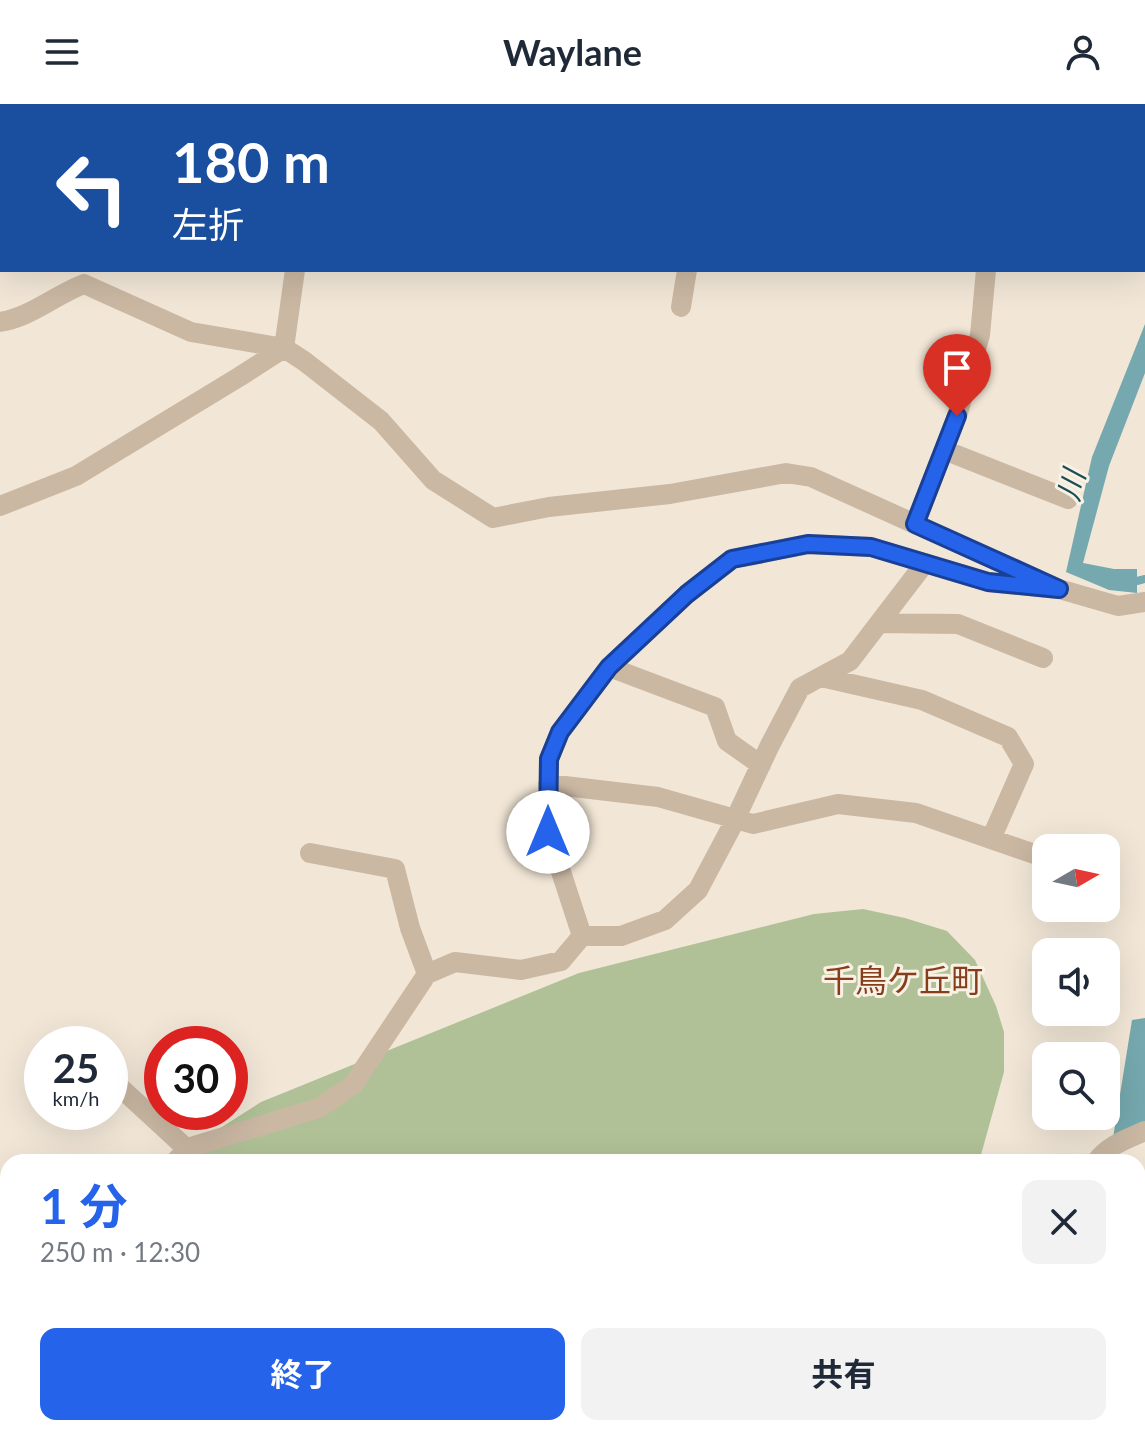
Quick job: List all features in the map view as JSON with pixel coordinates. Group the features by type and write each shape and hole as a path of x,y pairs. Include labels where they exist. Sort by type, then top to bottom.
{"street":[{"path":"0,506 76,476 284,348 295,272"},
{"path":"681,307 687,272"},
{"path":"915,524 957,416 980,335 986,272"},
{"path":"0,322 17,319 84,284 191,332 284,348 381,421 433,480 493,518 549,507 670,494 786,473 811,477 1059,589 1118,606 1145,602"},
{"path":"944,450 1068,499"},
{"path":"582,936 548,832 549,759 560,732 609,667 687,594 732,559 808,544 871,547 988,582 1059,589"},
{"path":"184,1154 319,1108 353,1085 427,974 455,962 521,970 561,961 582,936 621,936 665,920 698,890 800,688 850,661 925,563"},
{"path":"879,623 958,624 1043,658"},
{"path":"609,667 715,707 727,741 761,765"},
{"path":"821,677 922,700 1008,737 1024,764 991,839"},
{"path":"548,784 658,797 753,824 838,804 916,813 1032,853"},
{"path":"310,853 395,869 410,928 427,974"},
{"path":"128,1098 180,1154"},
{"path":"1103,1154 1114,1145 1145,1131"}],"green space":[{"path":"863,909 947,931 975,960 1004,1032 1004,1072 981,1154 180,1154 217,1130 248,1130 248,1110 261,1102 579,973 814,914"}],"water":[{"name":"川","path":"1145,324 1145,373 1109,466 1083,563 1114,569 1137,569 1137,593 1109,590 1066,572 1092,457"},
{"path":"1145,1018 1145,1124 1113,1138 1114,1130 1120,1130 1120,1095 1132,1020"}],"waterway":[{"name":"川","path":"1126,580 1145,579"}],"district":[{"name":"千鳥ケ丘町","path":"903,979"}],"route":[{"path":"548,832 549,759 560,732 609,667 687,594 732,559 808,544 871,547 988,582 1059,589 915,524 957,416"}]}
